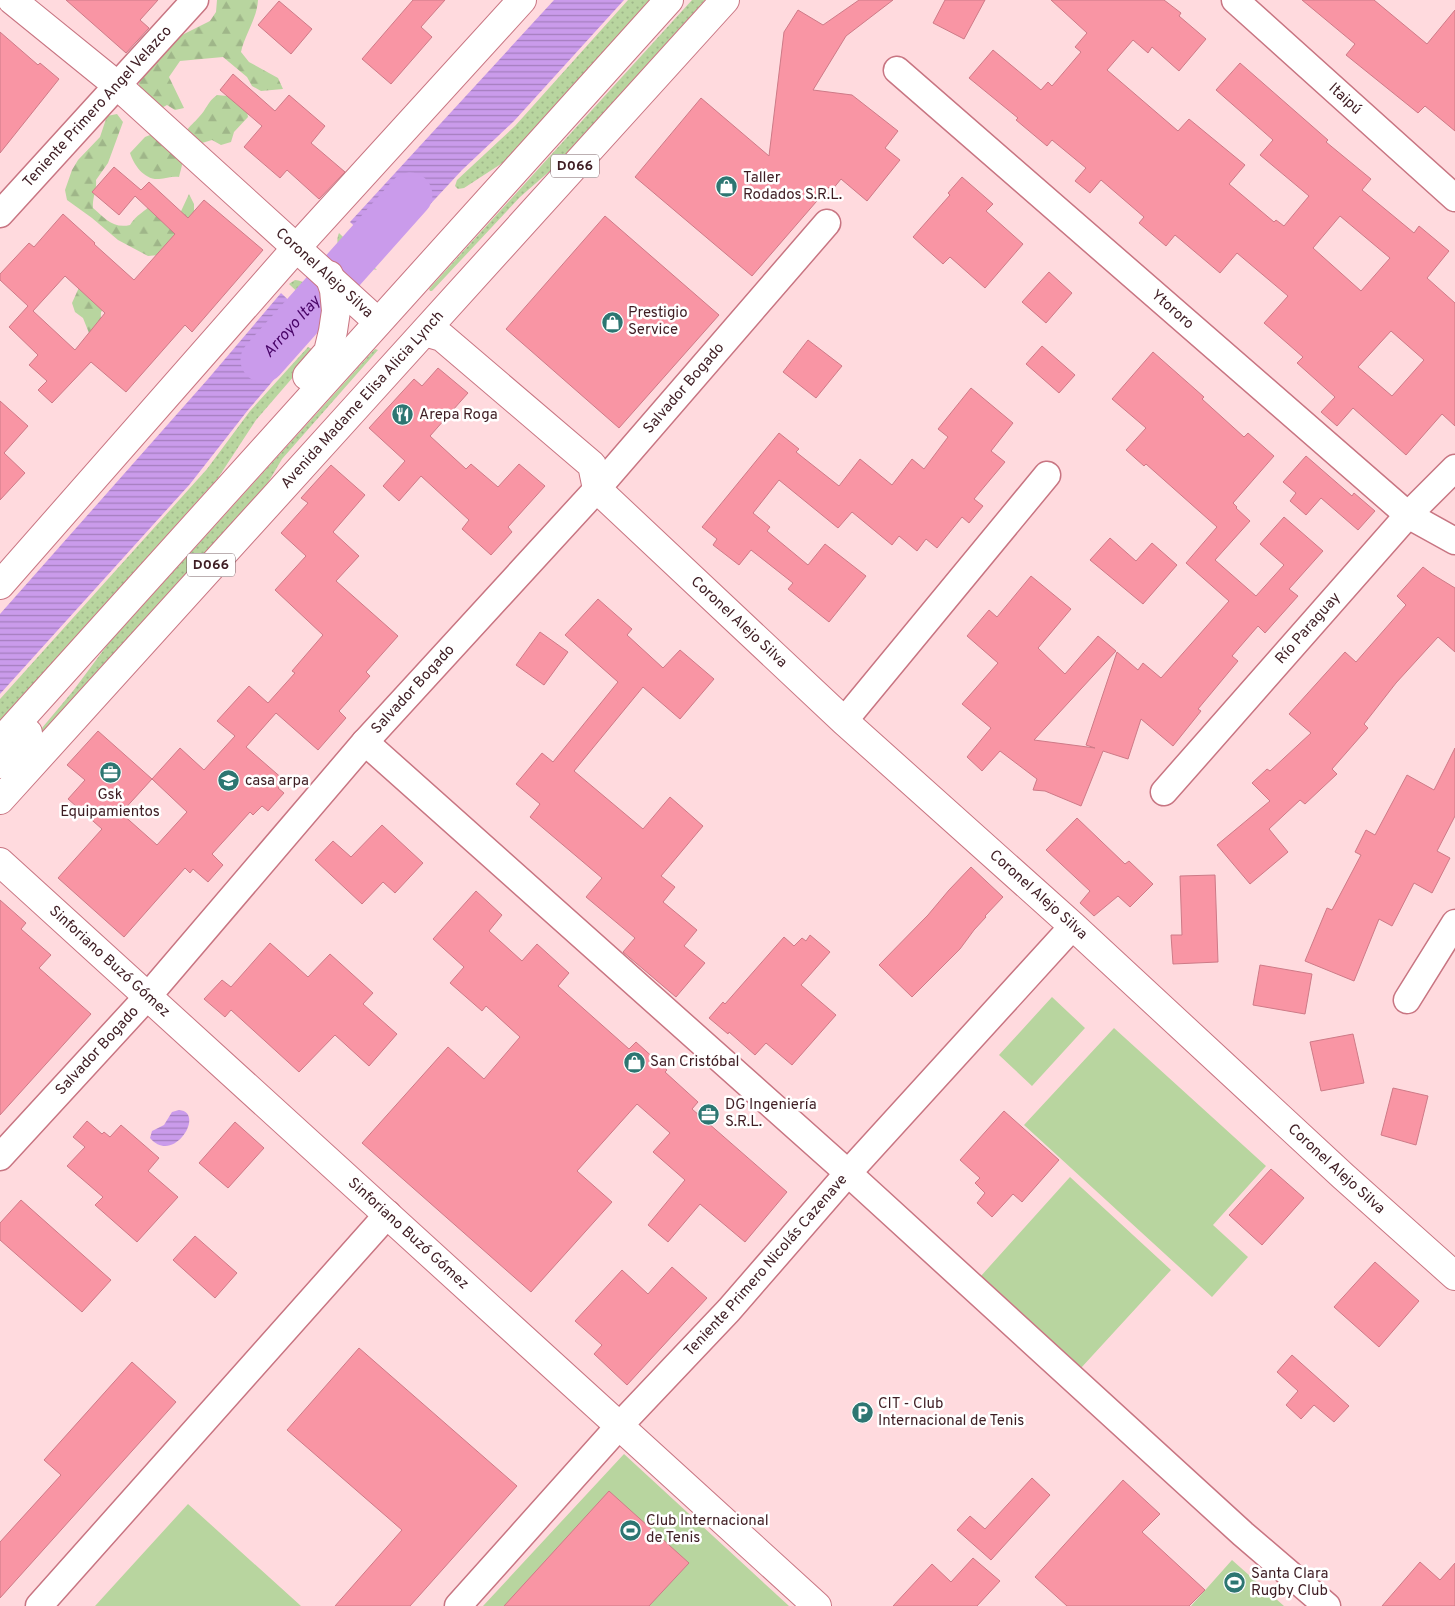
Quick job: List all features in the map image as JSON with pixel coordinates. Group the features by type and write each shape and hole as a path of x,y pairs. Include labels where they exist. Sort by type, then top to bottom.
{"main road":[{"name":"Coronel Alejo Silva","path":"12,0 118,86 378,322 442,337 592,466 597,489 844,721 1073,926 1335,1169 1455,1276"},
{"path":"0,585 312,261 522,0"},
{"name":"D066","path":"0,742 669,0"},
{"name":"Avenida Madame Elisa Alicia Lynch","path":"0,800 725,0"},
{"path":"233,484 263,426 328,352 336,311 334,290 312,261"},
{"path":"0,764 43,716 81,653"},
{"name":"Sinforiano Buzó Gómez","path":"0,862 817,1606"}],"street":[{"name":"Teniente Primero Angel Velazco","path":"0,214 195,0"},
{"name":"Itaipú","path":"1235,0 1455,198"},
{"name":"Ytororo","path":"897,70 1408,515 1455,541"},
{"name":"Salvador Bogado","path":"0,1158 148,996 365,742 597,489 827,223"},
{"name":"Río Paraguay","path":"1164,792 1408,515 1455,468"},
{"path":"844,721 1047,474"},
{"path":"365,742 848,1173 1243,1534 1327,1606"},
{"path":"1407,1000 1455,923"},
{"name":"Teniente Primero Nicolás Cazenave","path":"458,1606 620,1425 729,1310 848,1173 1073,926"},
{"path":"39,1606 388,1214"}],"green space":[{"path":"217,0 258,0 241,52 249,62 278,78 283,89 261,91 252,86 247,77 223,57 180,61 169,77 184,108 175,110 167,105 158,110 147,105 139,85 141,64 154,49 210,21 216,12"},
{"path":"628,0 651,0 507,160 464,188 458,189 455,186 457,180 515,126"},
{"path":"692,0 705,0 559,163 520,197 430,291 429,289"},
{"path":"217,95 227,96 246,106 248,117 234,132 231,142 221,145 212,140 202,143 186,132"},
{"path":"117,114 123,122 108,163 96,180 93,208 110,222 124,226 130,225 153,204 176,222 189,194 194,204 194,215 159,255 148,256 118,240 67,200 65,190 72,170 78,160 100,137 107,116"},
{"path":"155,133 183,161 179,177 154,179 140,171 134,162 130,153 145,137"},
{"path":"339,233 377,270 356,263 343,254 337,241"},
{"path":"295,280 302,281 316,292 321,303 323,316 289,284"},
{"path":"81,283 111,301 101,312 100,333 91,338 83,318 75,312 72,303"},
{"path":"308,347 314,350 313,354 256,420 218,478 0,721 0,699 207,469 250,411"},
{"path":"375,349 378,350 282,459 266,486 0,783 0,778 73,691 108,644"},
{"path":"1052,997 1085,1028 1032,1086 999,1055"},
{"path":"1114,1028 1266,1166 1213,1225 1248,1257 1212,1297 1024,1125"},
{"path":"1070,1177 1171,1270 1081,1368 981,1276"},
{"name":"Club Internacional de Tenis","path":"624,1454 789,1606 483,1606"},
{"path":"188,1504 301,1606 95,1606"},
{"name":"Santa Clara Rugby Club","path":"1232,1560 1284,1606 1191,1606"}],"water":[{"path":"554,0 624,0 514,121 462,170 384,254 350,222"},
{"path":"281,293 318,328 248,410 190,484 0,694 0,614 208,379"},
{"path":"179,1110 186,1113 189,1119 184,1135 177,1142 168,1146 159,1145 150,1138 152,1131 164,1125 172,1112"}],"building":[{"path":"66,0 158,0 140,20 149,28 126,53"},
{"path":"413,0 445,0 421,27 432,37 391,84 362,59"},
{"path":"859,0 893,0 846,36 813,90 852,95 898,131 885,148 900,160 867,201 841,179 832,190 829,187 752,276 635,177 701,98 769,156 784,32 798,10 823,25"},
{"path":"945,0 985,0 964,39 933,23"},
{"path":"1051,0 1164,0 1181,13 1179,16 1206,39 1179,71 1152,47 1148,53 1133,40 1107,70 1178,131 1189,119 1245,165 1229,184 1274,222 1276,220 1284,226 1309,196 1260,155 1273,140 1216,90 1240,63 1328,140 1326,142 1371,179 1362,190 1414,233 1419,226 1449,251 1427,278 1455,303 1455,426 1442,414 1406,455 1353,408 1337,426 1321,412 1335,397 1297,363 1303,357 1264,323 1288,296 1237,253 1220,273 1175,235 1166,246 1139,223 1144,217 1101,180 1090,193 1075,181 1086,168 1052,140 1047,146 1016,120 1018,118 969,78 993,50 1041,90 1048,82 1052,86 1081,52 1075,47 1087,33","holes":["1340,216 1390,258 1361,291 1313,248","1391,331 1424,360 1392,396 1358,367"]},
{"path":"1302,0 1374,0 1427,44 1455,10 1455,131 1425,106 1418,113 1346,55 1355,44"},
{"path":"279,1 312,29 291,54 258,25"},
{"path":"0,32 38,65 40,63 59,79 0,153"},
{"path":"233,74 275,111 289,95 325,126 311,143 345,172 319,199 287,170 280,178 244,147 262,126 220,90"},
{"path":"114,167 141,190 149,182 188,218 204,200 263,250 192,332 185,325 126,392 91,362 52,403 38,390 47,381 29,365 38,355 9,327 28,306 0,280 0,274 29,243 34,247 63,214 134,280 175,234 135,196 119,215 92,192","holes":["65,276 105,313 75,350 33,311"]},
{"path":"962,177 993,204 986,211 1023,244 985,288 950,257 943,264 913,237 950,195 948,193"},
{"name":"Prestigio Service","path":"605,216 719,315 619,428 506,329"},
{"path":"1049,272 1072,293 1046,323 1022,302"},
{"path":"808,340 842,366 816,398 783,372"},
{"path":"1042,346 1075,375 1059,393 1026,364"},
{"path":"1153,352 1204,397 1202,399 1244,437 1248,433 1274,456 1233,503 1250,521 1215,560 1256,596 1284,565 1260,544 1284,517 1323,551 1289,589 1298,596 1265,633 1258,626 1232,656 1238,661 1198,709 1201,711 1173,746 1141,719 1128,759 1103,751 1081,806 1045,791 1033,790 1037,779 1000,751 982,771 967,757 991,728 962,704 998,663 967,636 989,610 997,617 1031,576 1071,609 1038,648 1065,674 1098,636 1116,651 1034,740 1095,748 1086,745 1117,652 1138,670 1143,663 1161,678 1229,601 1186,563 1217,527 1146,464 1144,466 1126,450 1146,428 1112,399"},
{"path":"438,368 468,393 430,436 466,469 471,464 498,487 519,464 545,486 508,527 512,532 491,555 462,529 469,520 421,476 399,501 383,486 405,461 369,428 414,379 422,386"},
{"path":"971,388 1013,423 991,451 1005,462 974,499 983,506 969,523 962,517 937,548 926,539 917,551 899,536 892,545 852,512 838,528 779,480 753,513 770,527 767,531 808,565 825,544 866,576 829,622 788,589 793,583 751,550 739,565 713,545 717,539 702,527 779,433 799,449 796,452 839,486 860,459 892,485 912,459 924,469 948,437 938,429"},
{"path":"0,401 28,426 4,453 25,473 0,500"},
{"path":"1306,456 1352,496 1354,493 1375,511 1358,530 1321,498 1306,515 1290,501 1296,493 1283,482"},
{"path":"331,465 365,495 333,532 359,556 336,581 398,636 366,672 370,676 339,711 346,718 318,750 276,713 246,747 284,780 278,788 284,793 268,811 262,806 253,815 250,812 212,854 223,865 208,882 193,869 190,873 185,868 124,937 58,878 102,829 68,799 85,780 67,765 98,731 152,779 180,748 204,770 235,736 217,721 249,686 268,703 295,673 292,671 323,635 275,590 306,556 281,533 308,503 301,498","holes":["152,779 187,812 157,845 121,813"]},
{"path":"1110,538 1136,561 1152,543 1177,565 1143,604 1090,560"},
{"path":"1423,567 1455,588 1455,652 1438,637 1396,683 1364,724 1368,728 1332,769 1337,774 1305,804 1300,800 1269,829 1288,852 1250,884 1217,845 1270,801 1252,783 1267,769 1270,771 1311,733 1289,714 1345,652 1356,662 1406,605 1397,596"},
{"path":"598,599 632,629 627,635 663,668 680,650 714,679 680,719 643,687 574,771 643,829 670,797 703,826 661,876 675,887 663,902 697,930 684,946 705,963 676,997 623,952 635,938 586,897 602,878 530,817 540,804 516,784 542,753 553,762 618,682 565,635"},
{"path":"540,632 568,652 544,685 516,665"},
{"path":"1455,748 1455,816 1437,851 1450,858 1432,893 1414,883 1392,926 1379,919 1354,981 1305,961 1327,908 1332,910 1361,855 1355,852 1366,830 1375,835 1407,775 1434,790"},
{"path":"1077,818 1125,864 1129,861 1153,884 1130,907 1118,896 1094,916 1080,903 1090,891 1046,850"},
{"path":"382,825 423,863 395,893 383,882 362,904 315,860 333,841 351,857"},
{"path":"971,867 1003,897 985,916 960,949 912,997 879,965 928,915"},
{"path":"1215,875 1218,962 1173,964 1171,935 1182,935 1180,876"},
{"path":"476,891 502,915 489,931 522,961 537,944 569,973 558,986 629,1049 636,1042 698,1102 692,1109 787,1192 745,1242 700,1204 668,1242 648,1225 685,1180 653,1152 670,1133 637,1104 577,1171 612,1202 531,1292 362,1143 448,1047 484,1079 520,1037 486,1006 482,1011 450,983 464,967 433,939"},
{"path":"0,900 26,923 21,929 51,955 39,968 91,1014 0,1115"},
{"path":"810,935 830,952 801,985 836,1015 792,1065 766,1043 755,1055 729,1032 728,1034 709,1018 723,1002 725,1004 784,937 794,946 802,938 806,941"},
{"path":"270,943 308,977 330,954 373,993 363,1004 397,1034 369,1066 335,1035 299,1072 231,1010 225,1017 204,999 222,980 231,987"},
{"path":"1260,965 1312,974 1305,1014 1253,1005"},
{"path":"1353,1034 1364,1083 1321,1091 1310,1042"},
{"path":"1393,1088 1428,1096 1416,1145 1381,1135"},
{"path":"1004,1111 1059,1160 1022,1202 1013,1194 992,1217 977,1203 985,1193 975,1183 980,1178 960,1160"},
{"path":"87,1121 102,1134 104,1132 110,1137 121,1125 159,1158 148,1171 178,1197 137,1242 95,1205 103,1197 67,1166 85,1147 73,1137"},
{"path":"235,1122 264,1148 228,1188 199,1163"},
{"path":"1271,1169 1304,1198 1262,1245 1229,1215"},
{"path":"21,1200 111,1280 82,1312 0,1240 0,1223"},
{"path":"195,1236 237,1273 215,1298 173,1260"},
{"path":"1375,1262 1419,1301 1379,1347 1334,1307"},
{"path":"672,1267 707,1298 627,1385 594,1354 602,1345 575,1321 622,1270 648,1294"},
{"path":"359,1348 517,1486 410,1606 335,1606 402,1530 287,1430"},
{"path":"1292,1355 1349,1406 1334,1422 1314,1405 1301,1419 1286,1405 1298,1391 1277,1372"},
{"path":"132,1362 176,1402 0,1598 0,1542 61,1475 44,1460"},
{"path":"1032,1478 1050,1495 991,1560 957,1530 970,1516 985,1529"},
{"path":"1123,1480 1160,1514 1142,1532 1205,1590 1189,1606 1067,1606 1035,1577"},
{"path":"609,1491 689,1563 649,1606 504,1606"},
{"path":"973,1558 1000,1581 977,1606 893,1606 932,1564 951,1582"},
{"path":"1420,1562 1440,1580 1455,1563 1455,1606 1382,1606"}],"waterway":[{"name":"Arroyo Itay","path":"263,360 410,195"}],"place":[{"name":"Taller Rodados S.R.L.","path":"727,187"},
{"name":"Prestigio Service","path":"612,322"},
{"name":"Arepa Roga","path":"403,415"},
{"name":"Gsk Equipamientos","path":"110,772"},
{"name":"casa arpa","path":"229,781"},
{"name":"San Cristóbal","path":"634,1062"},
{"name":"DG Ingeniería S.R.L.","path":"709,1114"},
{"name":"CIT - Club Internacional de Tenis","path":"862,1413"},
{"name":"Club Internacional de Tenis","path":"630,1530"},
{"name":"Santa Clara Rugby Club","path":"1235,1583"}]}
